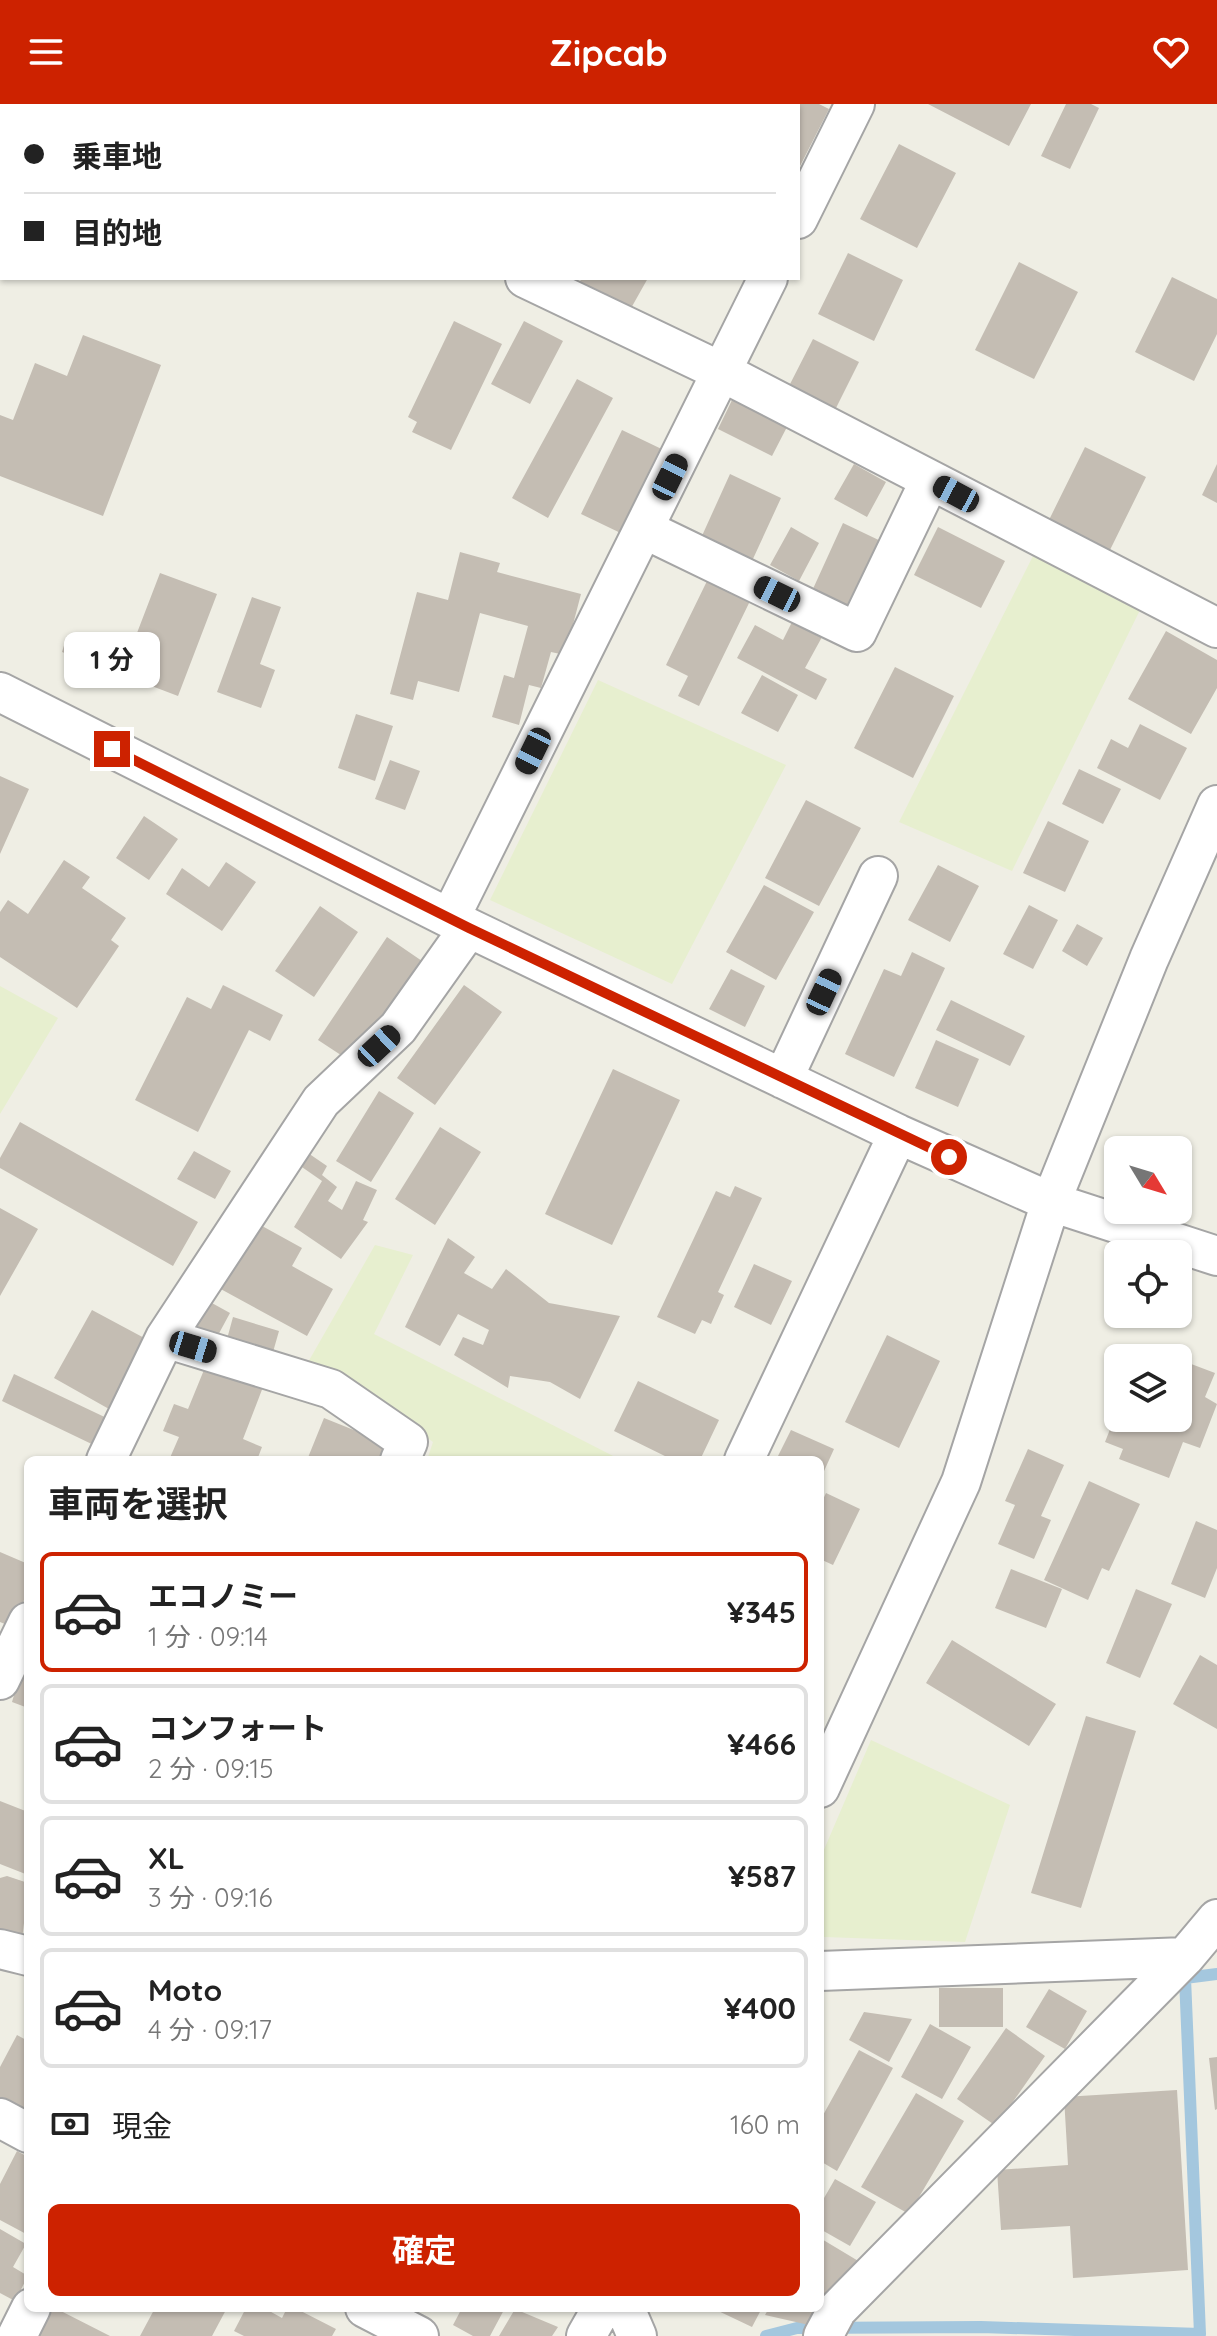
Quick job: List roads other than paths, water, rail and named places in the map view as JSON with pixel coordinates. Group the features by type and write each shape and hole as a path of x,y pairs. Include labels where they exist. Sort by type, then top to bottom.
{"street":[{"path":"800,215 855,104"},
{"path":"529,280 722,372 1217,628"},
{"path":"108,1456 165,1338 321,1101 398,1028 460,923 644,529 767,280"},
{"path":"644,529 857,632 930,480"},
{"path":"0,692 460,923 898,1134 1051,1202 1217,1256"},
{"path":"824,1779 961,1482 1051,1202 1149,959 1217,805"},
{"path":"783,1079 878,876"},
{"path":"746,1456 898,1134"},
{"path":"165,1338 331,1389 408,1442 402,1456"},
{"path":"0,1680 24,1630"},
{"path":"824,1971 1205,1940"},
{"path":"823,2336 837,2310 1205,1940"},
{"path":"0,1949 24,1955"},
{"path":"0,2118 24,2131"},
{"path":"17,2336 29,2312"},
{"path":"373,2312 419,2336"},
{"path":"586,2336 600,2312"},
{"path":"627,2312 637,2336"}],"waterway":[{"path":"766,2336 797,2328 981,2327 1200,2334 1185,1978 1217,1974"}]}
